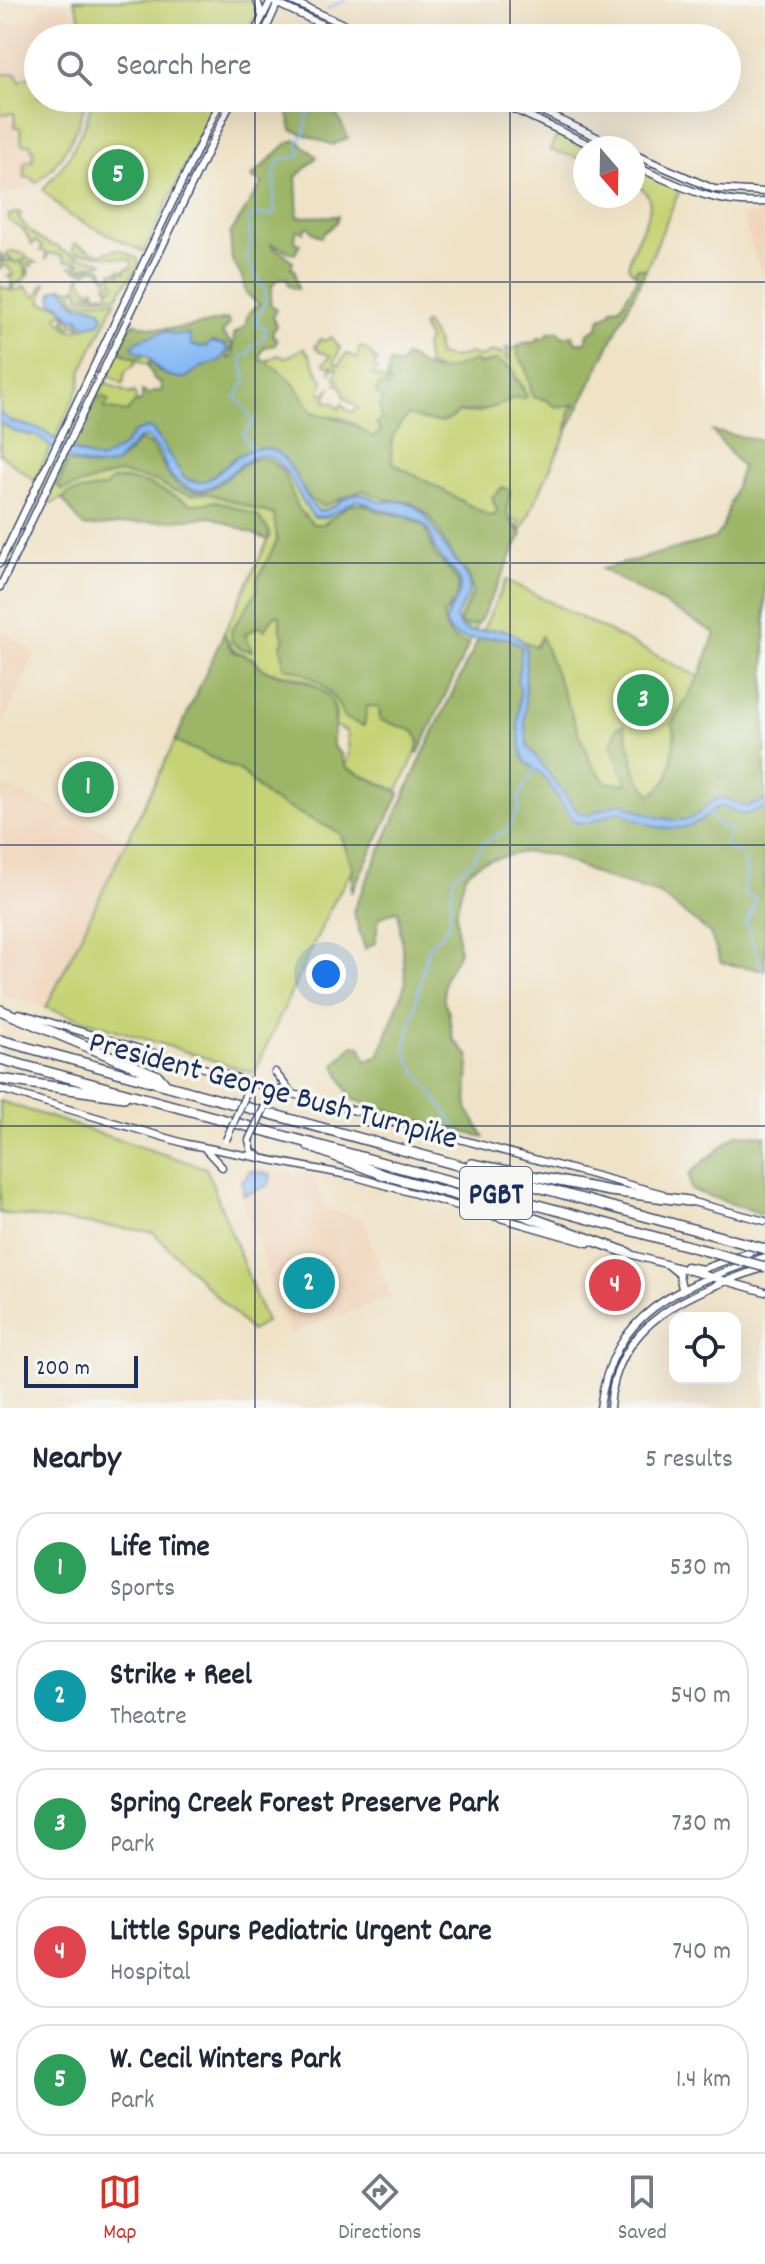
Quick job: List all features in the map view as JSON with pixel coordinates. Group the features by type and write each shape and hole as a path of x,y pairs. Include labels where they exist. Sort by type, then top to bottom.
{"highway":[{"path":"0,1009 158,1076 167,1085"},
{"name":"President George Bush Turnpike","path":"0,1040 765,1248"},
{"name":"President George Bush Turnpike","path":"0,1059 765,1267"},
{"path":"0,1079 175,1107"},
{"path":"284,1135 384,1175 507,1209 628,1253"},
{"path":"449,1163 488,1166 610,1191 689,1201"}],"main road":[{"path":"257,0 262,17"},
{"path":"289,0 343,24"},
{"path":"259,24 273,1"},
{"path":"266,24 273,1"},
{"path":"273,1 321,24"},
{"path":"0,563 215,112"},
{"path":"0,587 226,112"},
{"path":"520,112 573,137"},
{"path":"544,112 595,136"},
{"path":"645,159 707,187 765,192"},
{"path":"645,170 701,196 765,202"},
{"path":"752,193 752,202"},
{"path":"0,1009 302,1096 765,1221"},
{"path":"275,1072 292,1093"},
{"path":"187,1144 216,1146 226,1140 248,1095 247,1084 230,1075"},
{"path":"0,1089 187,1144 353,1176 765,1292"},
{"path":"267,1159 252,1152 249,1140 267,1102 274,1094 302,1096"},
{"path":"203,1147 222,1167"},
{"path":"666,1264 703,1269 765,1248"},
{"path":"600,1408 607,1375 626,1337 649,1312 682,1288 765,1257"},
{"path":"666,1264 679,1274 682,1288"},
{"path":"610,1408 612,1391 626,1352 648,1326 678,1302 765,1267"}],"shaded area":[{"path":"68,4 76,24 24,24 24,112 82,112 62,155 52,168 29,187 0,196 0,21 11,23 37,18 38,10"},
{"path":"765,212 765,280 742,216"},
{"path":"0,630 36,652 0,730"},
{"path":"0,784 127,841 46,1008 0,994"},
{"path":"248,1167 314,1176 325,1208 363,1219 391,1297 290,1334 240,1193 239,1176"}],"green space":[{"path":"74,0 253,0 257,10 252,24 83,24"},
{"path":"16,73 20,81 24,79 24,112 82,112 68,145 54,166 36,183 30,177 25,178 24,162 32,161 34,149 31,149 31,144 22,145 20,127 15,127 14,113 0,114 0,75"},
{"path":"89,112 210,112 144,252 68,215 43,190 68,159"},
{"path":"333,112 348,138 333,145 292,130 288,113"},
{"path":"557,134 573,141 573,157 550,150"},
{"path":"297,140 317,157 296,177 298,217 338,216 321,237 310,227 306,227 303,233 299,230 296,232 295,242 300,244 295,254 271,244 293,262 291,268 295,270 298,289 289,286 287,278 273,283 270,304 276,309 273,317 276,326 272,333 277,341 275,345 265,347 260,355 262,361 269,360 269,364 289,379 313,413 345,421 373,438 381,430 376,423 381,420 380,405 383,400 376,393 378,387 385,384 388,388 391,384 387,379 390,363 400,364 406,356 435,370 496,360 516,372 515,378 527,396 522,399 515,397 488,409 459,412 441,422 408,415 395,432 392,443 393,463 491,517 498,512 492,497 503,487 510,491 507,513 522,534 479,623 466,627 459,622 473,593 469,576 450,552 435,524 412,503 385,499 363,490 323,506 312,500 282,457 272,450 259,448 237,456 203,483 185,479 153,430 134,432 124,446 100,461 70,448 95,400 104,396 109,401 104,408 127,412 135,402 140,402 142,391 149,395 162,391 161,383 155,381 148,365 152,359 160,372 186,377 194,370 216,362 226,345 212,342 207,347 192,346 189,341 142,351 144,354 141,358 130,357 118,351 130,327 136,323 169,329 227,319 230,324 222,333 233,345 228,359 233,357 234,334 245,326 248,313 259,305 246,293 242,277 232,260 230,234 262,183 251,177 286,144"},
{"path":"645,173 677,188 679,192 646,270 638,268 635,274 629,268 630,257 646,222 649,200 645,191"},
{"path":"19,212 18,218 32,233 70,253 79,266 65,262 63,256 49,253 46,259 45,251 40,251 42,246 35,241 32,245 24,230 9,221 9,215"},
{"path":"74,243 98,254 119,249 137,258 139,264 118,296 79,297 80,291 73,289 78,287 79,277 83,275 84,285 92,291 94,288 96,290 93,293 84,293 107,294 116,283 113,281 109,287 106,286 107,279 99,269 91,269 87,273 81,271 90,267 102,268 106,277 113,276 112,272 117,271 120,275 118,269 125,272 126,268 131,268 132,260 78,252 80,257 103,264 91,265 77,271 69,266 78,268 81,265 73,251"},
{"path":"13,251 25,254 36,263 32,266 28,264 29,277 23,263 25,259 18,262 24,266 26,277 13,284 13,290 24,286 36,297 46,284 42,303 59,306 75,324 70,327 64,320 67,318 65,315 58,314 57,317 68,329 76,331 80,328 77,326 78,320 84,328 101,321 102,312 88,305 78,306 63,288 71,290 77,301 116,300 82,370 79,388 35,481 0,454 0,286 11,291 11,277 7,276 14,275 6,265 0,269 0,261 5,261 0,259 0,253 5,260 17,263 5,255"},
{"path":"637,268 646,270 567,432 570,411 575,404 556,406 533,397 525,365 518,356 519,346 537,342 538,338 545,338 550,332 557,331 563,337 573,335 575,342 586,342 588,333 598,327 600,319 612,308 620,307 637,279"},
{"path":"425,323 436,341 438,355 455,358 471,353 485,355 493,351 501,352 509,361 506,348 519,346 518,356 525,365 533,397 577,403 570,411 567,432 522,530 517,528 520,522 514,519 512,522 493,501 498,512 492,516 521,532 398,791 345,767 349,752 347,732 334,725 335,708 319,688 295,676 264,669 252,658 233,649 224,633 270,536 267,527 215,503 191,504 169,496 106,488 69,494 52,504 47,502 69,453 139,432 254,452 274,458 291,476 318,420 393,461 393,436 408,415 480,412 508,400 524,388 508,366 496,361 440,371 428,366 425,347 428,339 422,326"},
{"path":"331,337 340,348 334,363 339,365 348,354 357,359 359,348 363,347 378,362 373,366 378,370 371,374 392,384 380,405 382,430 373,438 345,419 314,412 281,373 268,364 277,355 286,358 303,348 323,380 320,393 324,394 331,387 325,401 334,403 339,409 342,403 352,412 358,408 345,398 341,385 336,385 339,381 335,379 337,368 333,367 330,374 331,366 324,363 331,356 318,351 315,346 321,339 324,341"},
{"path":"118,351 141,357 144,354 152,359 148,365 135,360 135,364 125,372 123,384 107,374"},
{"path":"104,382 130,394 134,392 137,402 127,412 107,410 95,400"},
{"path":"712,431 765,441 765,970 721,963 710,933 659,894 598,875 554,855 523,852 481,862 465,875 456,912 459,952 444,980 444,1002 453,1039 469,1056 467,1108 484,1137 351,1099 335,1065 353,1045 360,1046 366,1061 379,1056 406,982 398,910 379,918 375,943 365,949 353,911 481,634 504,632 536,647 541,636 590,761 606,783 627,784 611,744 617,728 624,724 637,776 651,795 668,778 674,740 672,723 699,677 715,633 602,569 715,538 722,529 742,467"},
{"path":"139,440 154,449 172,479 188,490 211,488 240,467 259,459 269,461 280,469 297,506 313,524 324,524 349,505 364,504 377,511 407,517 425,527 435,555 459,585 455,601 443,615 446,626 454,639 469,644 418,754 419,740 414,731 380,720 379,707 367,706 364,726 344,718 321,684 284,667 281,644 285,640 280,629 280,616 275,615 264,630 260,626 245,634 252,651 241,649 232,642 231,631 257,591 257,580 277,541 274,515 206,493 191,495 172,490 156,481 119,473 62,490 58,486 68,462 108,466 123,458"},
{"path":"112,480 149,484 193,505 216,501 258,516 269,531 268,540 213,517 84,527 63,500 69,493 105,487"},
{"path":"506,580 699,677 765,668 765,810 627,811 481,634"},
{"path":"224,633 233,651 248,656 263,669 306,682 324,692 334,709 333,746 342,755 345,767 400,793 351,893 353,868 340,833 268,798 241,771 175,741"},
{"path":"175,741 241,771 268,798 340,833 353,868 330,909 254,1073 46,1008"},
{"path":"0,1101 206,1168 266,1322 251,1331 153,1232 0,1213"},
{"path":"737,1134 765,1136 765,1215 691,1190 689,1174"}],"water":[{"path":"62,287 77,306 88,305 100,309 103,315 100,323 87,325 77,318 72,320 59,304 52,302 52,292"},
{"path":"166,331 175,335 189,334 192,346 206,347 211,342 226,345 228,351 218,362 204,366 185,378 173,377 159,370 149,357 132,346 139,340"},
{"path":"0,412 10,421 40,429 74,451 100,460 124,446 134,432 147,428 153,430 185,479 196,482 205,481 249,451 261,448 272,450 288,463 319,511 358,494 381,502 397,501 417,508 466,575 468,593 456,618 461,627 468,631 507,631 517,636 526,647 525,722 528,746 577,811 587,815 620,803 654,816 680,820 694,817 712,801 721,798 746,807 765,800 765,808 743,815 721,806 698,822 675,828 646,824 620,811 587,823 574,822 541,773 526,763 522,754 518,725 520,686 517,682 522,647 504,638 460,638 447,627 447,615 460,591 459,580 436,551 428,530 421,523 357,500 326,517 314,517 282,467 263,455 252,458 217,484 204,489 189,488 173,478 159,451 147,438 139,438 115,464 102,467 79,463 60,455 37,436 15,432 0,423"},
{"path":"250,1171 271,1174 269,1185 244,1195 242,1182"}],"waterway":[{"path":"327,9 345,0"},
{"path":"254,452 243,435 254,421 236,397 246,381 241,358 265,336 265,328 258,325 256,319 265,301 264,288 247,259 250,243 248,220 253,215 274,213 275,167 281,159 299,156 302,152 298,143 304,135 307,112"},
{"path":"456,1127 408,1060 406,1047 428,949 448,927 454,876 473,860 485,841 507,830 519,810 519,796 535,769"},
{"path":"708,814 718,827 731,829 725,844 727,850 741,852 743,856 746,866 743,890 746,896 755,897 746,923 763,972"}],"place":[{"name":"W. Cecil Winters Park","path":"118,175"},
{"name":"Spring Creek Forest Preserve Park","path":"643,700"},
{"name":"Life Time","path":"88,787"},
{"name":"Strike + Reel","path":"309,1283"},
{"name":"Little Spurs Pediatric Urgent Care","path":"615,1285"}]}
